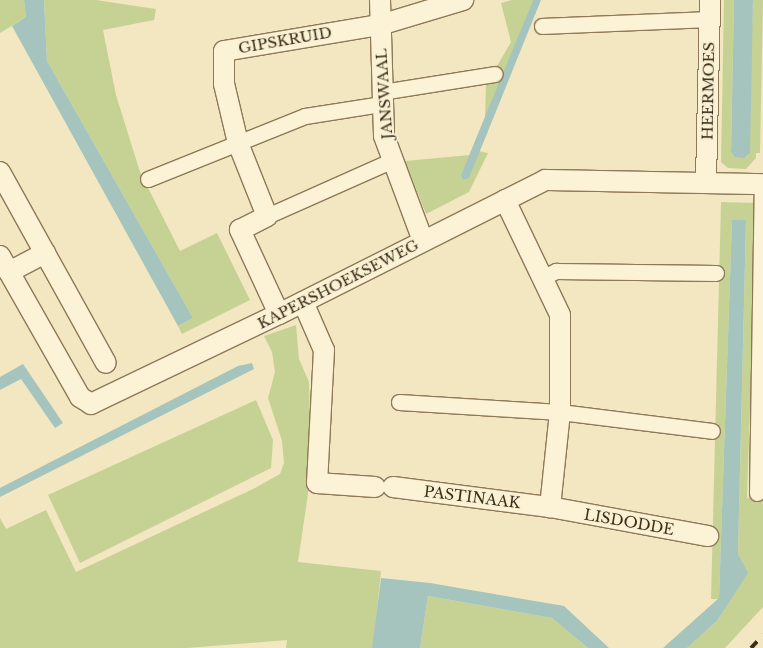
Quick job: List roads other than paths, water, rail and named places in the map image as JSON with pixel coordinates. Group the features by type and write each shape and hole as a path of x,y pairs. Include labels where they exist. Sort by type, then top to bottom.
{"street":[{"name":"JANSWAAL","path":"380,0 384,136 423,241"},
{"path":"380,25 463,0"},
{"path":"542,26 709,10"},
{"name":"HEERMOES","path":"706,182 709,10"},
{"name":"GIPSKRUID","path":"267,216 238,143 224,84 224,51 380,25"},
{"path":"148,178 305,116 495,74"},
{"path":"279,314 240,230 393,160"},
{"path":"0,172 106,363"},
{"name":"KAPERSHOEKSEWEG","path":"5,264 80,397 91,404 279,314 545,180 762,183"},
{"path":"757,494 762,183"},
{"path":"506,200 560,316 560,412 550,507"},
{"path":"5,264 45,253"},
{"path":"542,278 556,271 716,273"},
{"name":"PASTINAAK","path":"303,302 324,350 317,483 384,487 550,507"},
{"path":"398,402 560,412 712,431"},
{"name":"LISDODDE","path":"550,507 708,536"}],"water":[{"path":"24,0 44,0 47,61 193,318 178,326 12,26 26,17"},
{"path":"533,0 541,0 469,178 463,180 461,175"},
{"path":"734,0 753,0 750,153 744,158 735,157 731,152"},
{"path":"732,220 746,220 738,554 748,573 717,621 687,648 663,648 719,598"},
{"path":"252,363 254,369 0,497 0,488 238,366"},
{"path":"23,364 63,423 55,428 21,379 0,390 0,377"},
{"path":"381,578 430,583 564,606 609,648 588,648 552,618 428,596 420,648 372,648"}],"railway":[{"path":"751,648 763,635"}]}
